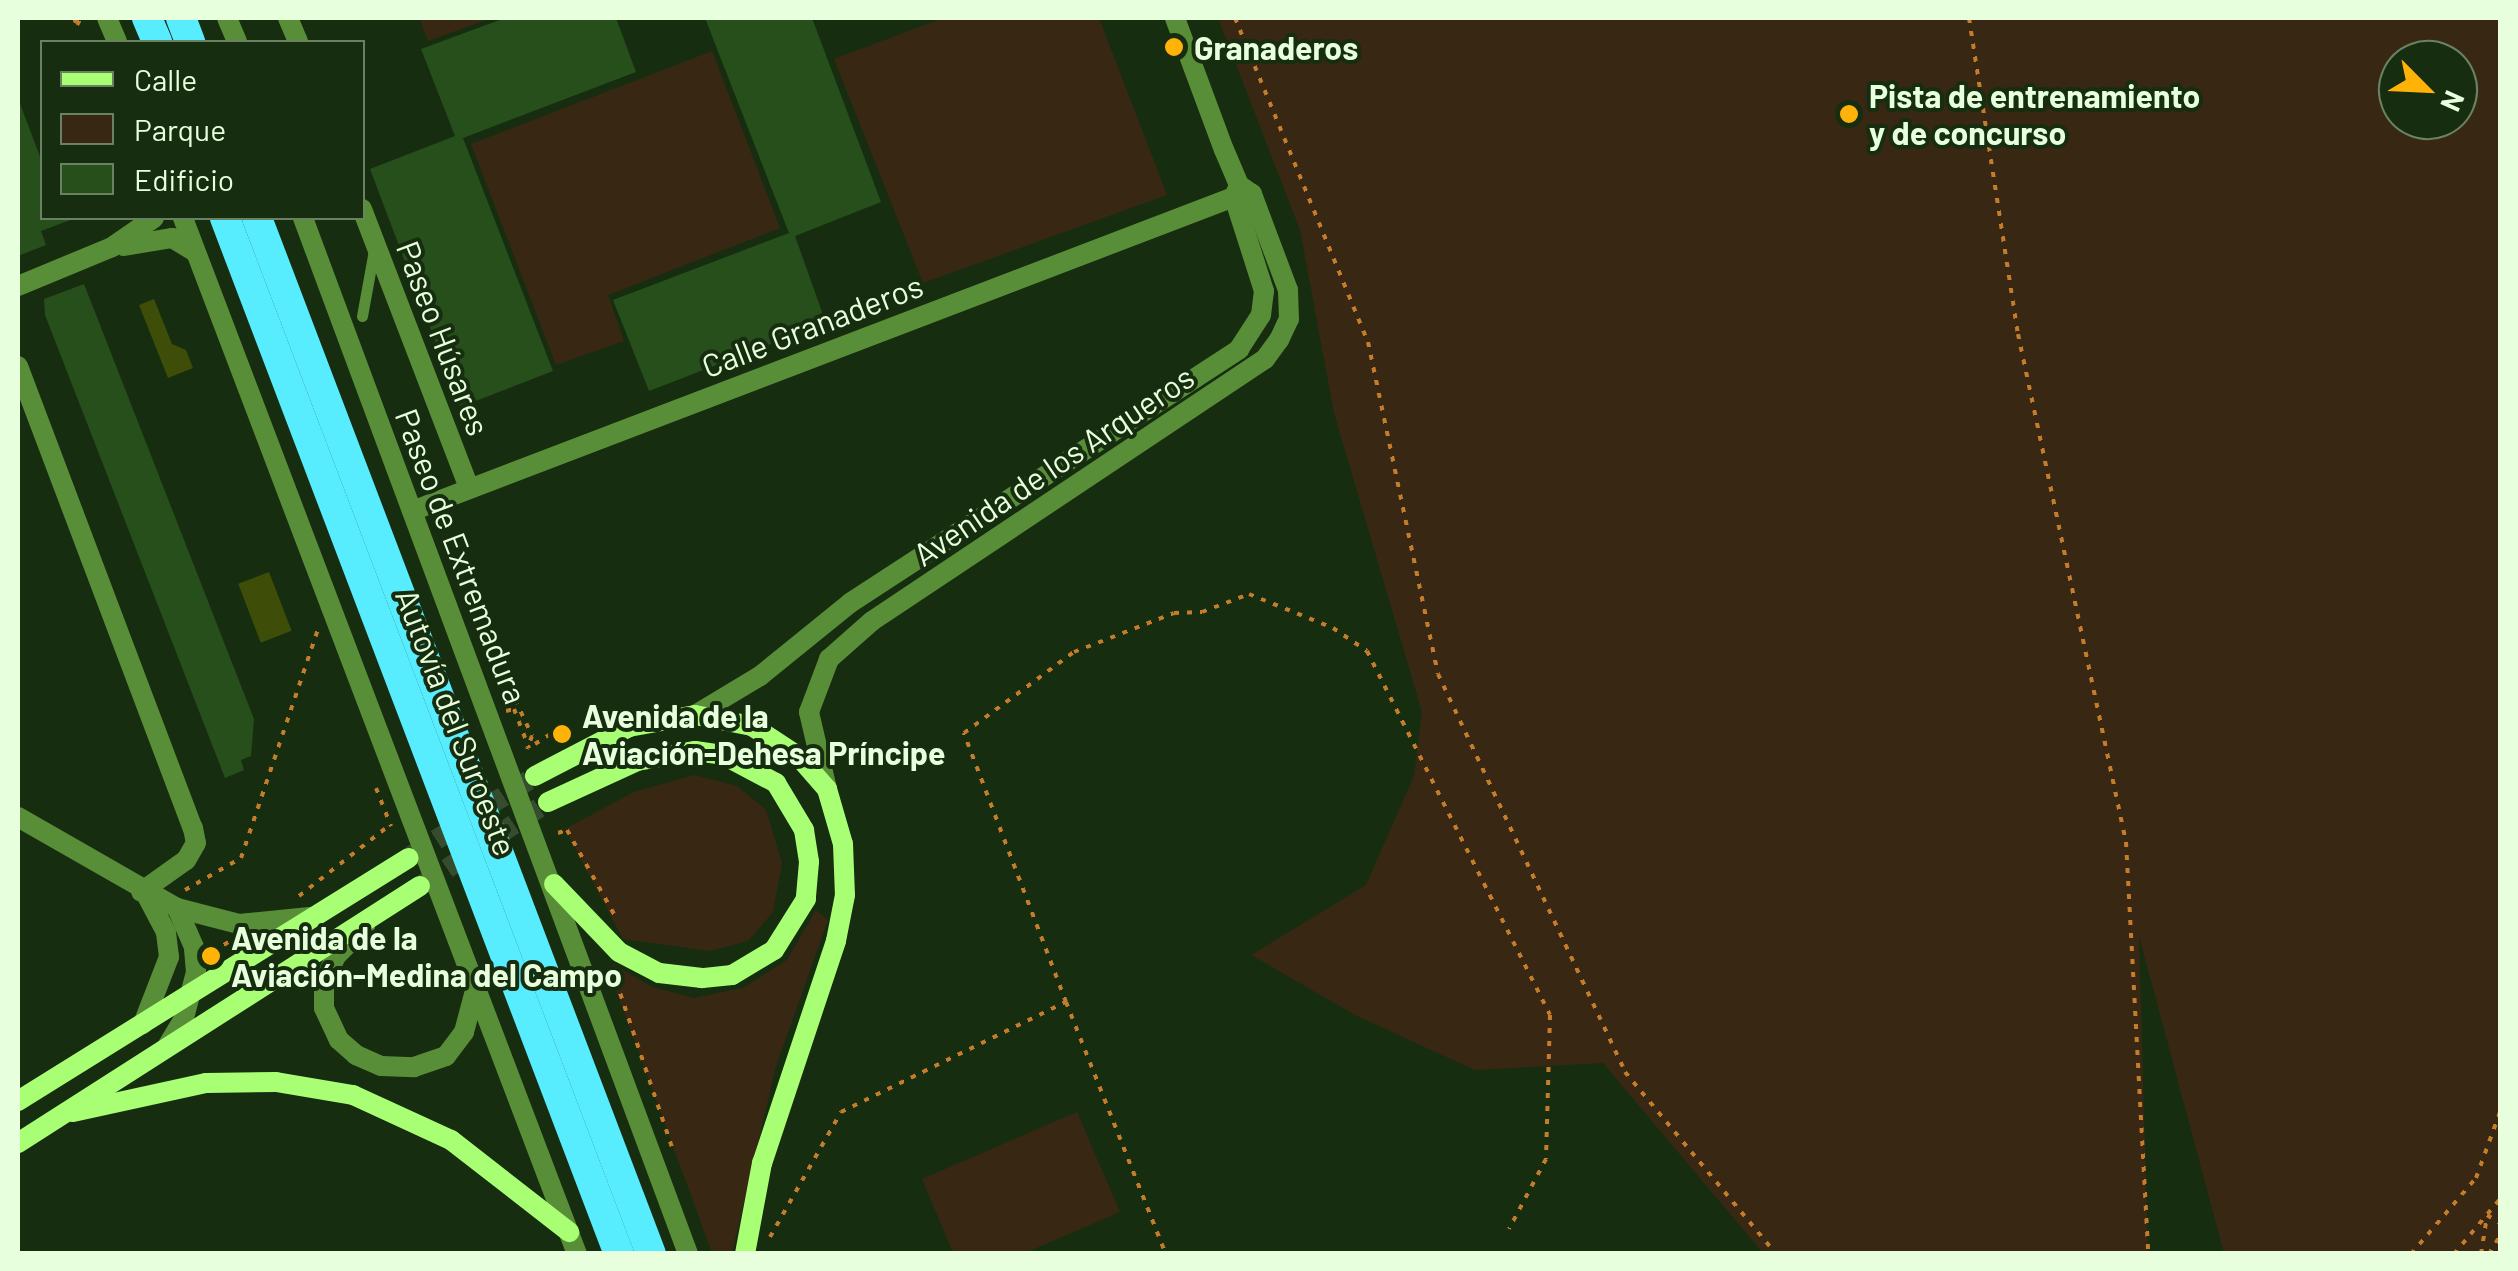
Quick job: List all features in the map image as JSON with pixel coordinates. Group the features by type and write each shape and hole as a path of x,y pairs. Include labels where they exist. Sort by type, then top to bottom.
{"highway":[{"name":"Autovía del Suroeste","path":"226,220 619,1254"},
{"name":"Autovía del Suroeste","path":"258,220 651,1254"}],"main road":[{"path":"531,772 630,727 695,715 752,726 798,756 827,789 844,844 845,894 762,1163 745,1254"},
{"path":"547,810 659,756 696,752 751,764 776,783 794,810 808,862 806,899 774,950 732,975 659,972 619,952 554,884"},
{"path":"18,1101 408,858"},
{"path":"18,1143 73,1112 168,1045 420,886"},
{"path":"73,1112 206,1083 276,1082 353,1095 451,1140 570,1232"}],"street":[{"name":"Avenida de los Arqueros","path":"695,715 760,676 850,602 1238,349 1262,316 1264,291 1236,191 1175,18"},
{"name":"Avenida de los Arqueros","path":"827,789 809,712 828,659 872,622 1266,359 1280,340 1289,319 1288,290 1252,194 1236,191"},
{"name":"Calle Granaderos","path":"412,511 1236,191"},
{"name":"Paseo Húsares","path":"365,216 469,488"},
{"path":"112,248 151,220"},
{"path":"184,220 577,1254"},
{"name":"Paseo de Extremadura","path":"304,220 554,884 688,1254"},
{"path":"18,286 112,248 172,238 197,253"},
{"path":"18,366 193,828 196,842 186,860 144,893"},
{"path":"18,817 144,893 239,924 310,917"},
{"path":"143,1024 169,957 166,932 144,893"},
{"path":"168,1045 194,990 194,946 186,906"},
{"path":"378,915 336,956 324,982 332,1024 356,1055 381,1066 414,1067 446,1056 464,1032 476,983"}],"lane":[{"path":"362,316 375,240"},
{"path":"561,1254 570,1232"}],"path":[{"path":"74,18 77,25 81,18"},
{"path":"1235,18 1368,342 1438,674 1625,1072 1776,1254"},
{"path":"1969,18 2018,334 2126,842 2148,1254"},
{"path":"484,657 452,575 475,606 530,747"},
{"path":"1166,1254 964,733 1074,652 1174,613 1202,612 1249,594 1332,628 1368,651 1550,1016 1546,1159 1509,1229"},
{"path":"186,906 179,894 241,858 323,616"},
{"path":"530,747 514,708 505,709 531,772"},
{"path":"530,747 552,734"},
{"path":"547,810 556,834 568,830 624,933"},
{"path":"376,836 390,825"},
{"path":"612,964 613,986 678,1164"},
{"path":"771,1234 841,1112 1066,1002"},
{"path":"2410,1254 2476,1178 2500,1112"},
{"path":"2454,1254 2500,1199"},
{"path":"2487,1215 2500,1223"},
{"path":"2485,1252 2487,1215"},
{"path":"2485,1252 2500,1236"}],"green space":[{"path":"419,18 492,18 428,41"},
{"path":"943,18 1099,18 1167,195 923,283 834,59"},
{"path":"1218,18 2500,18 2500,1253 2224,1253 2139,936 2148,1254 1763,1253 1603,1063 1475,1070 1357,1016 1251,955 1366,885 1414,776 1422,712 1334,413 1300,230"},
{"path":"712,51 780,228 608,295 624,341 556,365 471,144"},
{"path":"694,775 737,786 766,810 782,863 773,912 748,941 710,951 623,939 565,829 634,792"},
{"path":"816,910 828,920 776,1066 732,1253 712,1253 610,974 613,964 652,987 694,998 743,988 787,960"},
{"path":"1077,1112 1120,1212 1025,1253 953,1253 922,1179"}],"shaded area":[{"path":"154,299 172,344 186,350 193,368 168,378 139,305"},
{"path":"269,572 292,631 261,643 238,584"}],"building":[{"path":"505,18 616,18 636,72 463,138 553,371 460,407 370,169 455,136 421,49"},
{"path":"705,18 812,18 881,202 795,236 826,323 649,391 613,300 789,233"},
{"path":"19,101 40,157 40,220 70,220 41,231 46,245 18,256"},
{"path":"84,284 254,719 251,756 241,760 244,770 225,778 45,315 44,299"}],"tunnel":[{"path":"411,856 529,780"},
{"path":"422,885 548,802"}],"place":[{"name":"Granaderos","path":"1174,47"},
{"name":"Pista de entrenamiento y de concurso","path":"1849,114"},
{"name":"Avenida de la Aviación-Dehesa Príncipe","path":"562,734"},
{"name":"Avenida de la Aviación-Medina del Campo","path":"211,956"}]}
